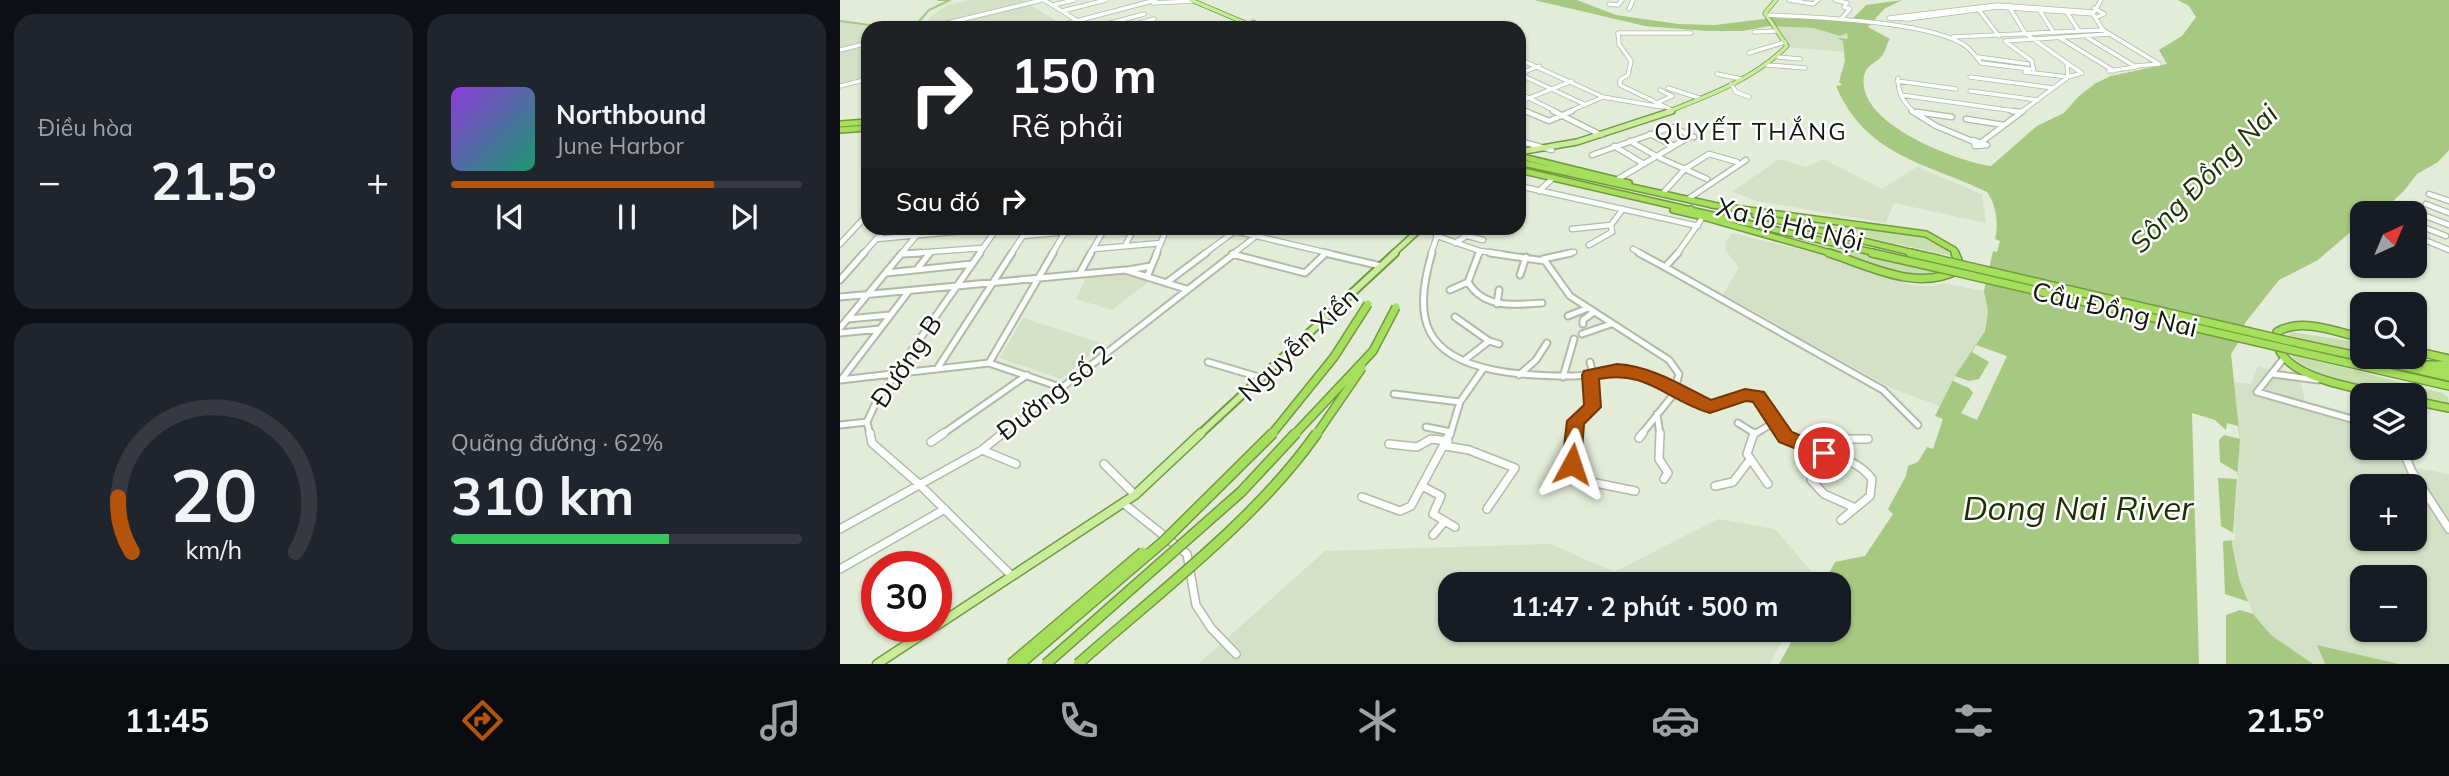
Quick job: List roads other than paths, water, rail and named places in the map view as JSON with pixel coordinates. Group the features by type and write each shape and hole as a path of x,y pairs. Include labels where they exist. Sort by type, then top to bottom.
{"highway":[{"path":"840,127 861,126"},
{"name":"Xa lộ Hà Nội","path":"1526,160 1618,180 1642,190"},
{"path":"1526,161 1595,179"},
{"name":"Xa lộ Hà Nội","path":"1526,174 1936,263"},
{"name":"Xa lộ Hà Nội","path":"1551,179 1703,217 1721,216"},
{"name":"Xa lộ Hà Nội","path":"1595,179 1688,199 1936,263"},
{"name":"Xa lộ Hà Nội","path":"1595,179 1636,191 1658,202"},
{"path":"1691,209 1703,217 1783,238 1914,280 1943,278 1958,270 1960,265 1954,250 1926,234 1711,205"},
{"name":"Cầu Đồng Nai","path":"1936,263 2350,354"},
{"name":"Cầu Đồng Nai","path":"1936,263 2436,383"},
{"path":"1020,664 1226,486 1317,385 1369,302"},
{"path":"1078,664 1246,515 1304,452 1373,351 1397,305"},
{"path":"2350,336 2296,325 2283,326 2277,332 2279,349 2284,358 2295,366 2350,385"},
{"path":"1011,664 1225,482 1343,347"},
{"path":"1046,664 1241,492 1373,351"},
{"path":"2427,354 2449,359"},
{"path":"2427,366 2449,365"},
{"path":"2427,368 2449,370"},
{"path":"2417,369 2449,377"},
{"path":"2436,383 2449,386"},
{"path":"2436,383 2449,393"},
{"path":"2427,404 2448,408"}],"main road":[{"path":"1192,0 1240,21"},
{"path":"1526,157 1601,135 1699,98 1731,85 1767,65 1786,48 1785,42 1766,16 1776,0"},
{"path":"1201,1 1251,21"},
{"path":"1549,163 1544,156 1551,150"},
{"name":"Nguyễn Xiển","path":"952,615 1135,495 1414,235"},
{"name":"Nguyễn Xiển","path":"877,664 911,642"}],"street":[{"path":"956,21 1043,0 1077,21"},
{"path":"1053,5 1074,0"},
{"path":"1062,11 1106,0"},
{"path":"1135,0 1142,4"},
{"path":"1133,7 1162,0"},
{"path":"1083,21 1155,1 1192,0"},
{"path":"1609,4 1618,5 1622,0"},
{"path":"1629,9 1633,0"},
{"path":"1788,0 1813,4 1818,0"},
{"path":"1798,3 1804,0"},
{"path":"1835,0 1846,2 1844,8 1850,9 1841,19"},
{"path":"2040,0 2038,7 2054,33"},
{"path":"2093,13 2101,0"},
{"path":"2065,10 2069,1"},
{"path":"1885,24 1918,16 2008,6 2093,13"},
{"path":"1898,20 1889,18 2008,6"},
{"path":"1956,89 1898,79 1901,95 1914,111 1941,128 1972,141 1973,145 1982,147 1987,144 1983,141 2053,88 2068,77 2082,73 2027,35 2008,6"},
{"path":"1133,7 1154,19 1147,21"},
{"path":"1978,9 1999,37 2032,61 2033,70"},
{"path":"2065,10 2079,31"},
{"path":"2060,38 2111,71 2159,64 2103,30 2093,13"},
{"path":"1118,21 1144,14"},
{"path":"1766,16 1853,19 1950,37 1999,37 2103,30"},
{"path":"1616,25 1615,29 1620,31 1691,33"},
{"path":"1754,32 1776,30"},
{"path":"1620,31 1619,44 1631,61 1628,75 1620,80 1620,85 1670,109"},
{"path":"2005,41 2109,34"},
{"path":"2085,36 2136,66"},
{"path":"1950,37 1968,47 1979,59 2068,77"},
{"path":"1749,53 1785,42"},
{"path":"840,50 861,45"},
{"path":"1778,57 1800,60"},
{"path":"1979,59 2028,64"},
{"path":"1526,62 1572,80 1603,96 1670,109"},
{"path":"2067,63 2068,77"},
{"path":"1767,65 1805,68"},
{"path":"1974,65 2033,70"},
{"path":"1526,71 1539,66"},
{"path":"1717,74 1742,79"},
{"path":"1526,77 1586,105"},
{"path":"1970,77 2053,88"},
{"path":"840,85 861,79"},
{"path":"1526,99 1572,80"},
{"path":"1731,85 1736,92 1749,97"},
{"path":"1668,88 1699,98"},
{"path":"1657,103 1672,96 1660,90"},
{"path":"1970,90 2038,100"},
{"path":"1901,95 2022,112"},
{"path":"1526,96 1601,135"},
{"path":"1526,112 1546,121 1603,96"},
{"path":"1914,111 1952,117"},
{"path":"1966,119 2004,125"},
{"path":"1592,155 1673,126 1692,136 1618,180"},
{"path":"1650,134 1674,146"},
{"path":"1630,141 1658,158 1707,178"},
{"path":"1526,143 1551,150"},
{"path":"1614,146 1644,164"},
{"path":"1662,194 1685,169 1711,153 1737,162"},
{"path":"1688,199 1746,160"},
{"path":"1539,191 1551,179"},
{"path":"1526,188 1698,226"},
{"path":"2429,194 2449,201"},
{"path":"2427,204 2449,213"},
{"path":"1589,245 1610,233 1611,225 1623,209"},
{"path":"1665,267 1703,217"},
{"path":"2427,217 2449,225"},
{"path":"840,244 861,222"},
{"path":"1572,229 1611,225"},
{"path":"2427,228 2448,235"},
{"path":"840,280 880,235"},
{"path":"876,239 917,235"},
{"path":"840,331 917,235"},
{"name":"Đường B","path":"992,235 894,373 867,422 872,443 919,484 1012,576"},
{"path":"937,369 1023,236 1034,235"},
{"path":"989,363 1063,235"},
{"path":"1080,272 1101,235"},
{"path":"1125,246 1130,235"},
{"path":"1147,277 1164,235"},
{"path":"1166,283 1230,235"},
{"path":"1252,235 1381,266"},
{"path":"1455,243 1464,235 1483,240"},
{"path":"2436,244 2448,235"},
{"name":"Đường số 2","path":"840,529 982,450 1256,236"},
{"path":"1574,252 1543,259 1480,251 1437,236 1424,302 1429,332 1483,369 1520,375 1563,377 1592,375 1611,370 1632,370 1713,407 1745,395 1758,397 1773,423 1794,442 1854,462 1870,477 1873,484 1871,495 1840,520"},
{"path":"2427,241 2449,250"},
{"path":"1093,249 1161,243"},
{"path":"902,254 982,248"},
{"path":"1633,249 1882,390 1918,425"},
{"path":"1450,290 1468,282 1480,251"},
{"path":"917,270 930,252"},
{"path":"1231,254 1305,272 1326,253"},
{"path":"1520,275 1526,257"},
{"path":"1543,259 1556,274 1566,293 1669,360 1679,374 1676,389 1639,438"},
{"path":"886,273 972,264"},
{"path":"840,297 1151,266"},
{"path":"1125,270 1186,289"},
{"path":"1468,282 1479,298 1497,304 1542,303"},
{"path":"1497,304 1499,290"},
{"path":"840,380 909,291"},
{"path":"1568,316 1591,310"},
{"path":"1583,324 1591,310"},
{"path":"848,319 890,315"},
{"path":"1454,317 1489,341 1499,344"},
{"path":"1582,334 1611,324"},
{"path":"840,331 880,329"},
{"path":"1563,377 1574,340"},
{"path":"1466,359 1489,341"},
{"path":"1520,375 1536,360 1547,343"},
{"path":"2284,358 2257,392 2350,419"},
{"path":"1208,362 1262,377"},
{"path":"1590,362 1593,407 1576,421 1571,478 1635,491"},
{"path":"840,380 989,363 1060,387"},
{"path":"1362,497 1405,510 1447,443 1460,402 1483,369"},
{"path":"2273,373 2334,381"},
{"path":"931,442 1027,376"},
{"path":"1394,394 1460,402"},
{"path":"1657,414 1661,439 1659,459 1668,473 1664,479"},
{"path":"840,425 867,422"},
{"path":"1768,484 1749,461 1747,454 1754,432 1773,423"},
{"path":"1738,424 1754,432"},
{"path":"1426,426 1451,432"},
{"path":"1389,444 1417,447 1431,439 1515,468 1487,509"},
{"path":"1833,455 1849,439 1868,439"},
{"path":"982,450 1016,464"},
{"path":"1824,453 1812,472 1811,480 1836,500 1853,507"},
{"path":"1715,486 1733,482 1749,461"},
{"path":"1104,464 1135,495"},
{"path":"1422,486 1441,496 1433,514 1455,527"},
{"path":"2427,501 2449,529"},
{"path":"1123,503 1187,554 1192,563 1192,596 1199,611 1236,654"},
{"path":"840,569 945,509"},
{"path":"1433,535 1445,521"}],"water":[{"name":"Dong Nai River","path":"1534,0 1577,0 1616,15 1678,24 1715,25 1772,18 1851,20 1866,5 1902,0 1884,9 1868,27 1890,39 1883,55 1865,72 1865,93 1875,109 1911,137 1955,156 1991,166 2037,126 2064,113 2079,96 2096,83 2111,76 2167,64 2159,50 2182,36 2196,17 2189,6 2178,0 2449,0 2449,150 2438,162 2417,174 2393,201 2350,201 2350,232 2318,260 2279,280 2245,323 2240,340 2231,354 2240,439 2232,544 2239,579 2253,614 2271,635 2313,664 1779,664 1791,642 1851,642 1851,572 1830,572 1835,562 1865,556 1893,514 1888,509 1906,476 1908,466 1918,462 1927,447 1933,449 1943,419 1935,416 1955,376 1985,331 1988,311 1984,291 1993,251 1997,252 2000,241 1995,239 1995,208 1987,192 1899,154 1863,128 1836,86 1842,85 1839,82 1845,61 1843,41 1837,38 1848,39 1847,33 1841,36 1813,28 1769,26 1743,31 1706,31 1645,26"},
{"path":"2317,645 2399,664 2325,664"}],"waterway":[{"path":"938,0 947,0"},
{"path":"919,21 929,10 950,0"},
{"path":"840,21 861,24"}],"district":[{"name":"QUYẾT THẮNG","path":"1751,131"}],"water label":[{"name":"Sông Đồng Nai","path":"2203,178"}]}
